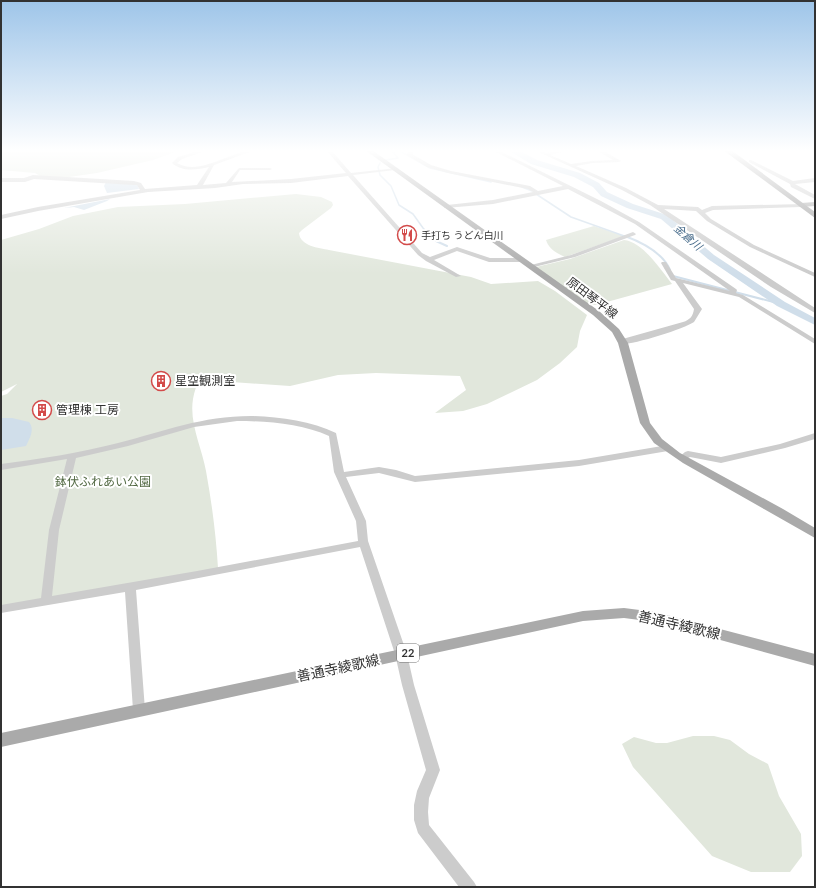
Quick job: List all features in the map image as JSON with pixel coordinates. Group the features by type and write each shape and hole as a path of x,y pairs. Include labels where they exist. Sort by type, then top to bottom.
{"highway":[{"path":"788,191 810,206"},
{"path":"789,191 810,206 815,216"}],"main road":[{"name":"原田琴平線","path":"426,191 603,319 616,331 627,352 645,423 650,433 683,458 815,534"},
{"name":"善通寺綾歌線","path":"1,740 583,616 624,613 655,617 815,660"}],"street":[{"path":"1,218 38,209 140,191"},
{"path":"364,191 420,254 458,276"},
{"path":"447,207 493,202 543,191"},
{"path":"579,191 637,223 733,291 815,342"},
{"path":"629,191 656,207 746,268 815,311"},
{"path":"804,191 815,197"},
{"path":"700,212 712,208 810,206"},
{"path":"656,207 694,209 709,220 752,246 815,274"},
{"path":"530,266 573,256 629,236"},
{"path":"428,260 457,249 489,260 522,260"},
{"path":"664,263 670,276 677,280 733,291"},
{"path":"622,342 632,341 643,336 685,324 693,318 698,309 677,280"},
{"path":"1,467 72,456 118,446 179,427 238,418 260,417 280,420 328,432 333,435 336,461 340,475 361,522 364,543 401,654 408,685 433,770 423,791 419,806 419,817 423,828 469,887"},
{"path":"683,458 688,454 721,460 782,446 815,436"},
{"path":"340,475 379,470 396,473 415,479 578,463 668,448"},
{"path":"46,601 54,530 72,456"},
{"path":"1,609 130,587 364,543"},
{"path":"130,587 139,710"}],"green space":[{"name":"鉢伏ふれあい公園","path":"296,194 321,197 332,202 333,205 299,233 303,241 311,246 471,277 491,284 538,281 555,291 587,315 580,331 577,347 560,363 537,380 487,404 463,411 435,413 466,390 460,376 376,373 338,375 290,386 218,381 199,378 192,408 194,426 204,462 212,507 218,568 1,606 1,396 7,394 17,384 1,392 1,240 39,229 73,216 118,207 185,204"},
{"path":"594,226 624,236 565,257 553,250 546,240"},
{"path":"624,240 631,242 645,251 672,284 596,305 585,303 536,267 570,259"},
{"path":"693,736 714,736 730,740 749,754 768,764 779,796 801,834 802,856 790,872 751,872 712,856 633,767 622,744 634,737 656,743 667,743"}],"shaded area":[{"path":"106,191 119,191 107,193"},
{"path":"110,199 84,210 74,207 64,208"},
{"path":"1,418 12,418 29,422 32,431 26,446 1,450"}],"waterway":[{"path":"393,191 399,205 413,214 423,228 436,241 447,246"},
{"name":"金倉川","path":"602,191 604,194 630,206 664,217 711,257 781,304 815,322"},
{"path":"536,194 571,217 627,237"},
{"path":"625,236 638,241 657,253 667,264 670,270"},
{"path":"673,276 781,304"}],"place":[{"name":"手打ち うどん白川","path":"407,235"},
{"name":"星空観測室","path":"161,381"},
{"name":"管理棟 工房","path":"42,410"}]}
